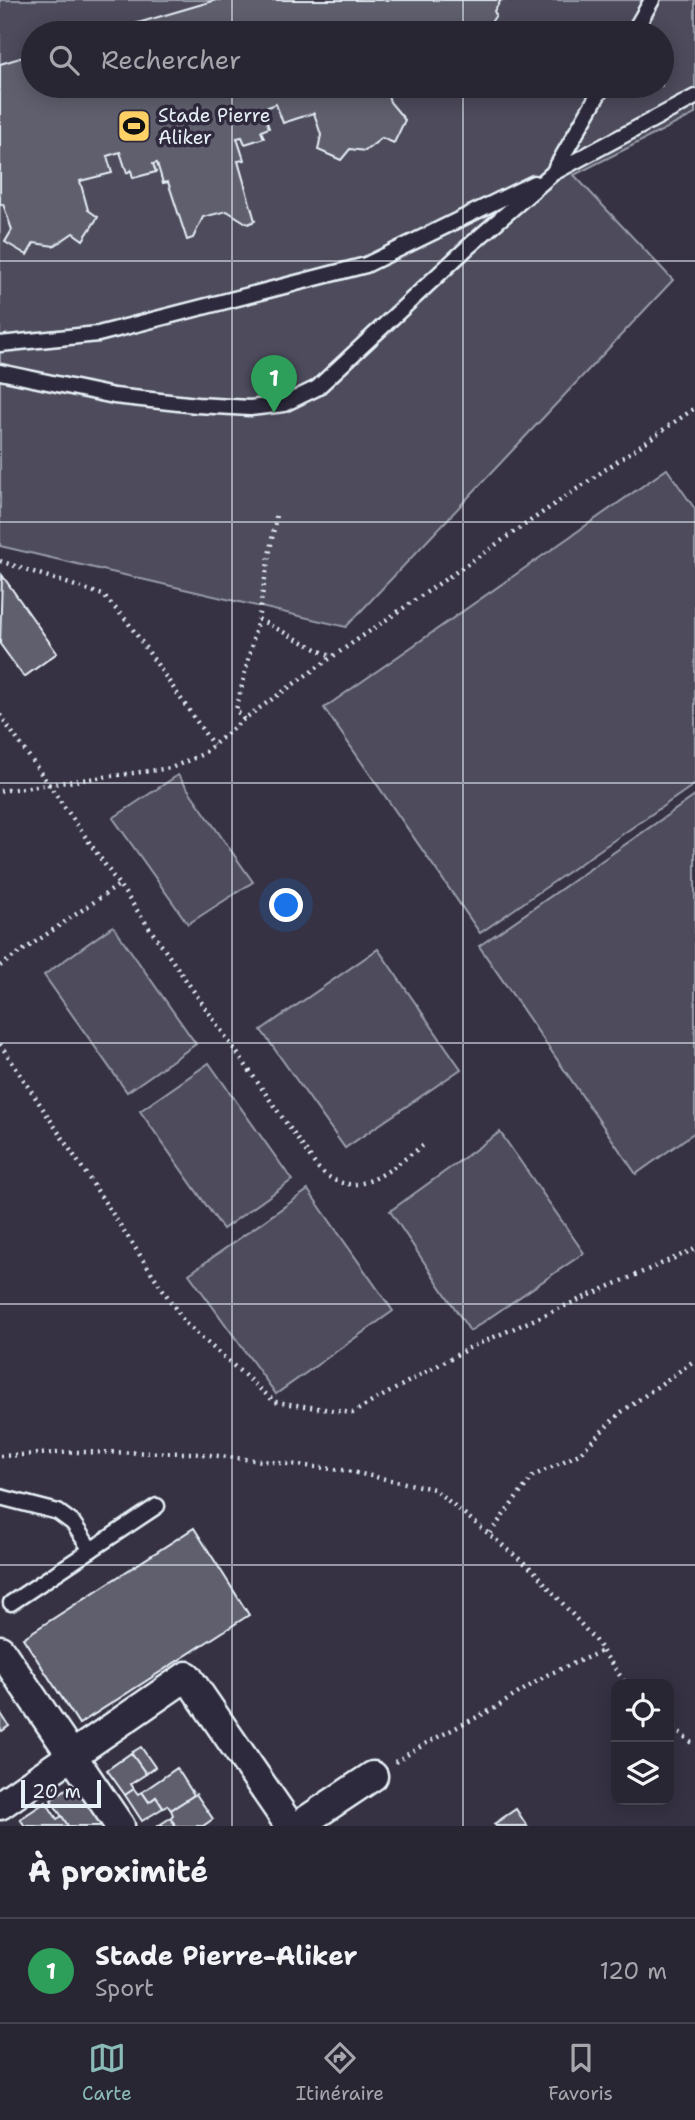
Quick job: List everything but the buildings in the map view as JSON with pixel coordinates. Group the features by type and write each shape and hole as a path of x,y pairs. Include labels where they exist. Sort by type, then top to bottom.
{"street":[{"path":"0,1650 120,1826"},
{"path":"0,1805 187,1676 290,1826"},
{"path":"298,1826 373,1776"}],"lane":[{"path":"641,21 652,0"},
{"path":"0,344 98,334 366,265 554,173 695,97"},
{"path":"0,372 114,396 183,404 250,408 284,404 317,388 468,247 554,173 597,98"},
{"path":"0,1497 58,1512 73,1523 91,1550"},
{"path":"11,1603 157,1506"}],"path":[{"path":"0,791 171,768 203,754 244,719 332,657 695,408"},
{"path":"244,719 236,710 258,619 276,516"},
{"path":"0,561 103,595 127,621 213,745"},
{"path":"258,619 332,657"},
{"path":"0,715 328,1179 343,1185 357,1186 372,1181 425,1144"},
{"path":"0,966 119,885"},
{"path":"0,1044 185,1323 275,1402 352,1413 469,1348 695,1248"},
{"path":"490,1533 533,1476 579,1454 620,1413 695,1360"},
{"path":"0,1456 76,1452 191,1453 342,1470 434,1489 534,1571 622,1679"},
{"path":"373,1776 428,1742 495,1708 547,1675 602,1651"},
{"path":"674,1727 695,1746"}],"shaded area":[{"path":"0,0 695,0 695,114 574,175 673,280 346,627 0,546"},
{"path":"667,469 695,509 695,784 480,933 324,708"},
{"path":"178,775 253,882 188,924 113,818"},
{"path":"695,796 695,1132 636,1174 479,946"},
{"path":"113,926 196,1044 127,1092 44,975"},
{"path":"378,949 461,1069 345,1148 261,1030"},
{"path":"209,1063 292,1180 223,1229 140,1111"},
{"path":"500,1132 584,1253 470,1331 390,1211"},
{"path":"308,1190 393,1311 276,1394 189,1274"}],"place":[{"name":"Stade Pierre Aliker","path":"134,126"},
{"name":"Stade Pierre-Aliker","path":"274,413"}]}
